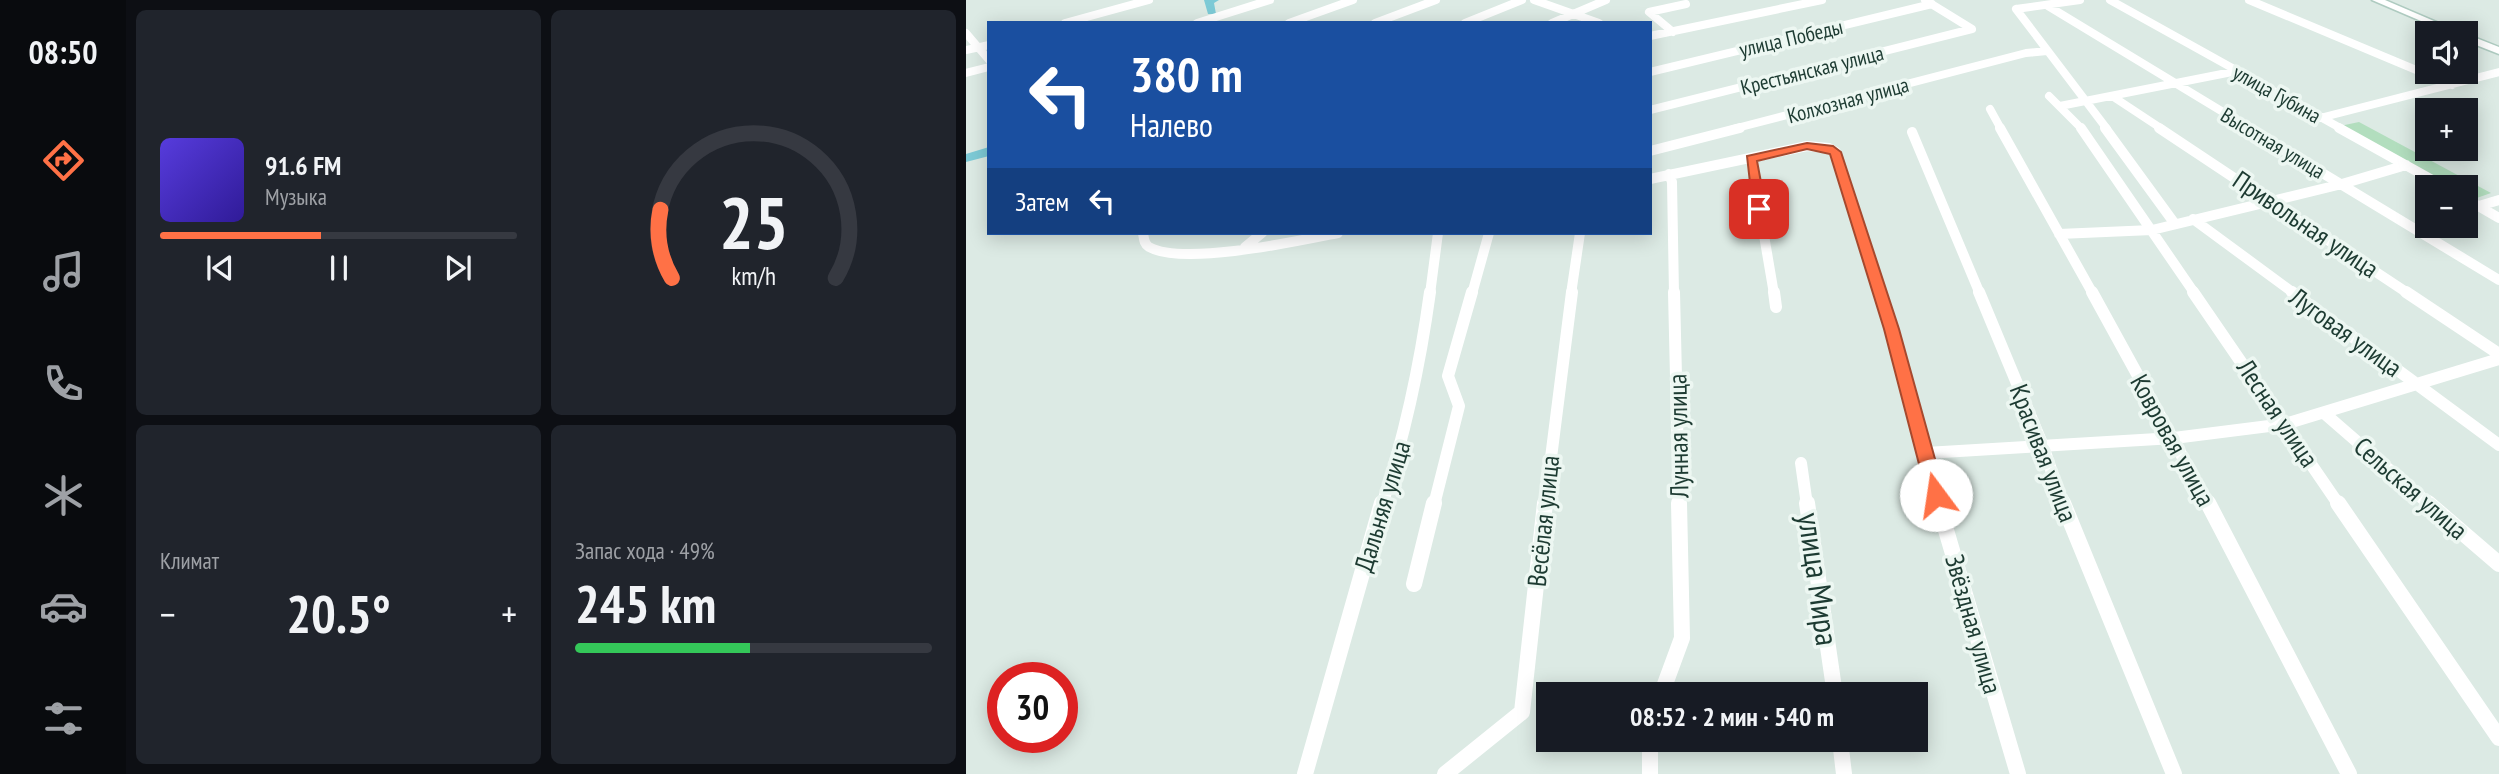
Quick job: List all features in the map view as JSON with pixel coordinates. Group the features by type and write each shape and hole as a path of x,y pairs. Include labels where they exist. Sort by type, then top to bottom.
{"street":[{"path":"1072,21 1149,0"},
{"path":"1202,21 1270,0"},
{"path":"1295,21 1353,0"},
{"path":"1380,21 1436,0"},
{"path":"1470,21 1522,0"},
{"path":"1534,0 1593,21"},
{"path":"1556,21 1606,0"},
{"path":"1652,36 1822,0"},
{"path":"2080,0 2015,9 2175,224"},
{"name":"улица Губина","path":"2110,0 2424,175"},
{"path":"2249,0 2452,85"},
{"path":"2377,0 2428,21"},
{"name":"Крестьянская улица","path":"1652,109 1972,29 1929,2"},
{"name":"улица Победы","path":"1652,71 1929,2"},
{"path":"1673,32 1649,12 1686,4"},
{"name":"Высотная улица","path":"2048,6 2499,280"},
{"path":"966,33 987,57"},
{"path":"2478,42 2499,51"},
{"path":"966,50 987,45"},
{"name":"Колхозная улица","path":"1652,150 2026,53 2047,51"},
{"path":"966,73 987,68"},
{"path":"2060,106 2237,71"},
{"path":"2320,118 2499,72"},
{"name":"Лесная улица","path":"2049,96 2076,121 2499,738"},
{"name":"Привольная улица","path":"2112,96 2270,200 2499,357"},
{"name":"Ковровая улица","path":"1990,109 2174,438 2350,774"},
{"name":"Красивая улица","path":"1912,132 2043,446 2057,489 2174,774"},
{"path":"1652,178 1807,146 1829,148 1836,152"},
{"name":"Звёздная улица","path":"1836,152 1891,329 1929,472 2018,774"},
{"path":"1751,159 1776,307"},
{"path":"2059,234 2152,230 2342,184 2406,165"},
{"name":"Лунная улица","path":"1666,682 1682,638 1672,182 1669,174"},
{"path":"2479,206 2499,200"},
{"path":"2479,206 2499,218"},
{"name":"Луговая улица","path":"2193,219 2499,445"},
{"path":"1143,235 1144,243 1149,247 1170,253 1244,247 1325,235"},
{"path":"1244,247 1259,235"},
{"name":"Дальняя улица","path":"1305,774 1370,544 1402,443 1421,361 1438,235"},
{"path":"1414,584 1459,406 1448,376 1488,235"},
{"name":"Весёлая улица","path":"1445,774 1522,712 1559,383 1580,235"},
{"path":"1926,453 2174,438 2285,424 2417,385 2499,357"},
{"name":"Сельская улица","path":"2324,413 2499,564"},
{"name":"улица Мира","path":"1801,463 1833,682"},
{"path":"1650,752 1650,774"},
{"path":"1841,752 1844,774"}],"green space":[{"path":"2359,122 2415,152 2415,161 2432,161 2458,175 2428,175 2340,126"},
{"path":"2478,186 2491,193 2478,198"}],"waterway":[{"path":"1212,12 1208,2 1214,0"},
{"path":"966,158 987,152"}],"route":[{"path":"1759,209 1751,159 1807,146 1829,148 1836,152 1891,329 1936,495"}]}
